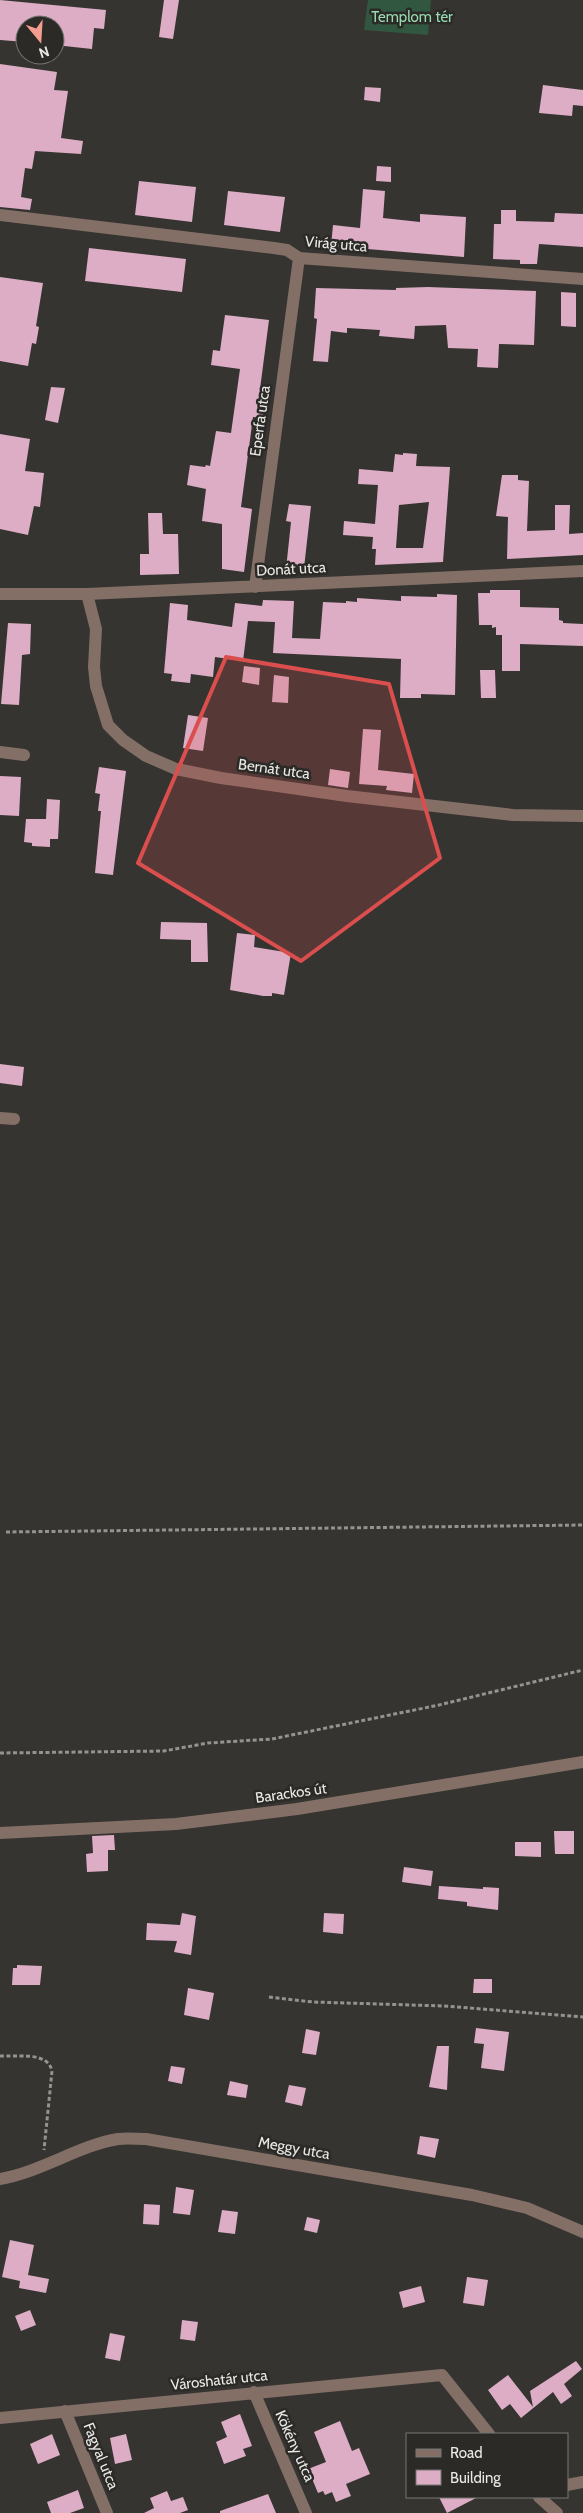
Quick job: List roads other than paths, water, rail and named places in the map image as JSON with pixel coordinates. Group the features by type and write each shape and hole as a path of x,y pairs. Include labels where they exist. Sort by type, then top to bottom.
{"street":[{"name":"Virág utca","path":"0,215 274,248 287,250 299,258 583,279"},
{"name":"Eperfa utca","path":"255,587 299,258"},
{"name":"Donát utca","path":"0,594 86,594 583,571"},
{"name":"Bernát utca","path":"86,594 96,629 94,667 96,686 108,725 123,740 146,756 176,768 221,778 513,815 583,816"},
{"path":"0,752 24,755"},
{"path":"0,1118 14,1119"},
{"name":"Barackos út","path":"0,1833 204,1821 297,1809 583,1762"},
{"name":"Meggy utca","path":"0,2179 50,2164 112,2141 146,2139 472,2195 527,2208 583,2232"},
{"name":"Városhatár utca","path":"0,2418 442,2375 488,2433"},
{"name":"Kökény utca","path":"254,2392 306,2513"},
{"name":"Fagyal utca","path":"65,2411 107,2513"},
{"path":"568,2485 583,2482"},
{"path":"541,2513 542,2498"},
{"path":"542,2498 556,2513"}],"park label":[{"name":"Templom tér","path":"412,17"}]}
